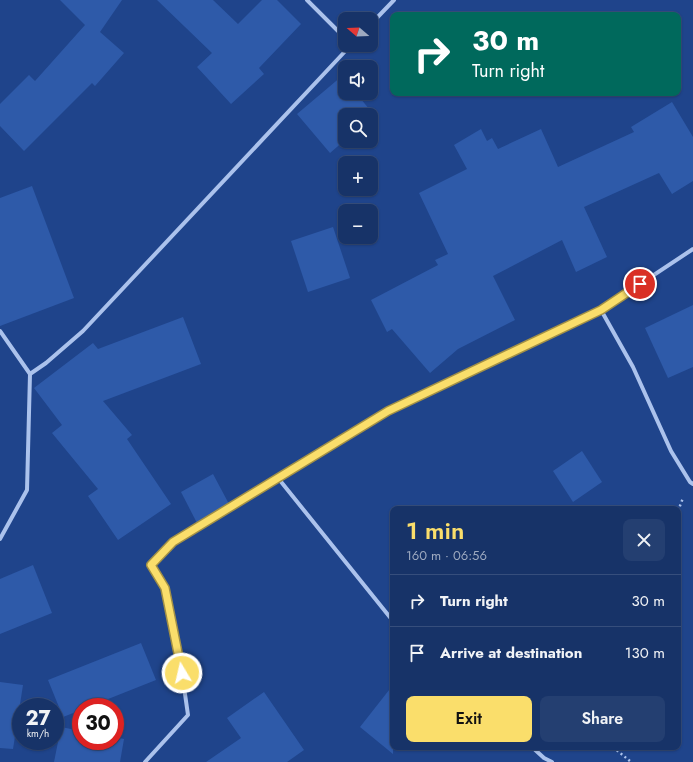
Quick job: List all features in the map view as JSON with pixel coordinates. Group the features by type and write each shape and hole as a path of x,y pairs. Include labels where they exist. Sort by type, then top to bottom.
{"street":[{"path":"307,0 338,31"},
{"path":"378,17 394,0"},
{"path":"30,374 46,363 83,331 344,52"},
{"path":"146,762 188,715 180,659 165,588 151,565 173,542 388,411 601,310 693,249"},
{"path":"601,310 633,367 671,451 690,482 693,484"},
{"path":"0,331 30,374 27,490 0,539"},
{"path":"278,478 390,617"},
{"path":"535,750 544,758 552,762"}],"path":[{"path":"617,750 631,762"}],"building":[{"path":"60,0 122,0 100,32 124,53 95,86 92,83 24,151 0,126 0,104 29,75 35,81 85,25"},
{"path":"157,0 213,0 238,24 262,0 277,0 301,24 259,68 264,74 231,104 197,67 212,53"},
{"path":"338,79 338,100 362,100 368,108 338,108 338,146 330,153 297,114"},
{"path":"672,102 693,137 693,181 672,194 659,173 584,207 607,257 576,272 562,240 493,276 515,320 458,349 430,373 392,329 387,332 371,300 438,265 435,260 448,254 419,193 467,169 454,145 481,129 487,141 492,138 498,149 541,129 558,167 634,132 631,127"},
{"path":"32,186 74,298 0,326 0,198"},
{"path":"333,227 350,278 308,292 291,241"},
{"path":"693,305 693,367 668,378 645,328"},
{"path":"183,317 201,364 103,401 132,435 127,439 171,504 118,540 88,496 98,489 52,433 62,425 34,388 93,343 98,349"},
{"path":"582,451 602,482 573,502 553,471"},
{"path":"213,474 229,504 197,523 181,492"},
{"path":"33,565 52,613 0,634 0,579"},
{"path":"141,643 156,680 111,698 72,698 72,714 64,717 64,698 55,698 48,680"},
{"path":"0,682 23,685 21,698 12,698 12,749 0,748"},
{"path":"390,689 390,750 393,750 393,754 360,727"},
{"path":"264,692 304,750 287,762 206,762 241,738 227,718"},
{"path":"64,728 72,729 72,750 122,750 120,762 54,762 56,750 64,750"}],"route":[{"path":"182,673 165,588 151,565 173,542 388,411 601,310 640,284"}]}
